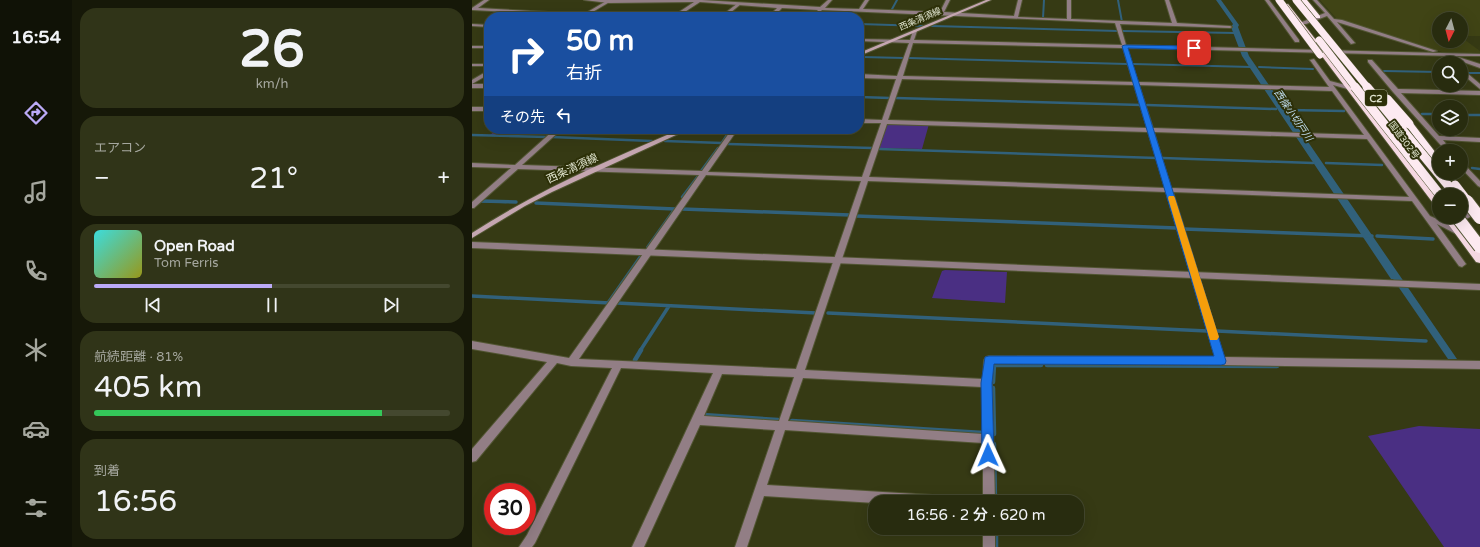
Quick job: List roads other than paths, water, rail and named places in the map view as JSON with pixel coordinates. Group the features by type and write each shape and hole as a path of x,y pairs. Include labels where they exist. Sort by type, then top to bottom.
{"highway":[{"path":"1279,0 1337,78 1424,175"},
{"name":"国道302号","path":"1282,0 1306,27 1322,51 1432,196"},
{"name":"C2","path":"1288,0 1434,188"},
{"name":"C2","path":"1296,0 1450,188"},
{"path":"1302,0 1305,9 1306,27"},
{"path":"1302,0 1409,124 1432,155"},
{"path":"1451,180 1480,218"},
{"path":"1468,210 1480,225"},
{"path":"1456,224 1480,259"},
{"path":"1458,224 1480,247"}],"main road":[{"name":"西条清須線","path":"864,53 989,0"},
{"name":"西条清須線","path":"472,236 525,202 593,169 674,134"}],"street":[{"path":"473,9 487,0"},
{"path":"586,0 699,0 773,6 1230,28"},
{"path":"682,12 699,0"},
{"path":"729,12 744,0"},
{"path":"773,6 782,0"},
{"path":"818,12 830,0"},
{"path":"860,10 867,0"},
{"path":"941,14 948,0"},
{"path":"1016,18 1020,0"},
{"path":"1069,0 1069,20"},
{"path":"1167,0 1175,25"},
{"path":"1267,0 1297,41"},
{"path":"1315,0 1353,43"},
{"path":"590,12 610,1"},
{"path":"775,12 781,6"},
{"path":"473,9 520,12"},
{"path":"1283,22 1306,27 1327,14"},
{"path":"1333,20 1480,66"},
{"path":"1117,22 1221,361"},
{"path":"472,25 484,26"},
{"path":"741,547 915,31"},
{"path":"864,40 1480,55"},
{"path":"472,47 484,47"},
{"path":"1438,54 1444,56"},
{"path":"1312,60 1462,264"},
{"path":"1370,62 1443,144"},
{"path":"472,65 484,65"},
{"path":"472,82 484,75"},
{"path":"864,76 1333,89"},
{"path":"1468,76 1480,87"},
{"path":"1328,82 1350,88"},
{"path":"472,86 484,86"},
{"path":"1395,91 1480,93"},
{"path":"472,109 484,109"},
{"path":"864,121 1368,137"},
{"path":"472,206 553,134"},
{"path":"571,362 731,134"},
{"path":"1437,138 1480,140"},
{"path":"472,165 1413,199"},
{"path":"1468,172 1480,185"},
{"path":"1468,214 1480,210"},
{"path":"1426,216 1461,233"},
{"path":"472,245 1480,287"},
{"path":"472,345 571,362 987,383"},
{"path":"472,457 554,360"},
{"path":"989,495 987,383 989,360 1221,361 1480,365"},
{"path":"525,547 531,539 618,364"},
{"path":"638,547 719,370"},
{"path":"697,420 988,439"},
{"path":"761,490 868,497"},
{"path":"989,535 989,547"}],"water":[{"path":"1216,0 1221,0 1239,25 1238,27 1249,56 1457,359 1448,359 1393,279 1391,279 1242,56 1231,27 1233,24"}],"waterway":[{"path":"893,11 891,11 897,0"},
{"path":"1043,18 1044,0"},
{"path":"1118,0 1122,22"},
{"path":"864,24 924,26"},
{"path":"932,26 1118,31"},
{"path":"1122,31 1236,33"},
{"path":"864,57 904,58"},
{"path":"909,58 1127,64"},
{"path":"1133,64 1252,67"},
{"path":"1259,67 1313,69"},
{"path":"1384,71 1432,72"},
{"path":"1468,73 1480,73"},
{"path":"864,97 890,98"},
{"path":"896,98 1141,105"},
{"path":"1147,105 1276,109"},
{"name":"西條小切戸川","path":"1289,110 1344,111"},
{"path":"1422,114 1432,114"},
{"path":"1468,115 1480,115"},
{"path":"722,143 728,134"},
{"path":"472,135 547,137"},
{"path":"552,137 652,141"},
{"path":"665,141 722,143"},
{"path":"728,144 872,148"},
{"path":"701,171 718,148"},
{"path":"879,149 1157,158"},
{"path":"1163,158 1313,163"},
{"path":"1326,163 1382,165"},
{"path":"1472,168 1480,169"},
{"path":"682,197 698,176"},
{"path":"506,202 481,201 516,202"},
{"path":"536,203 675,209 648,247"},
{"path":"682,209 850,215"},
{"path":"856,216 1177,228"},
{"path":"1184,229 1372,236"},
{"path":"1377,236 1433,239"},
{"path":"608,303 641,256"},
{"path":"472,296 608,303"},
{"path":"617,303 816,313"},
{"path":"640,351 669,306"},
{"path":"828,313 1207,331"},
{"path":"1217,331 1426,341"},
{"path":"635,360 641,350"},
{"path":"993,382 994,365 1041,365"},
{"path":"1047,365 1277,366"},
{"path":"993,388 994,434"},
{"path":"703,415 778,420"},
{"path":"792,421 983,433"},
{"path":"994,444 995,495"},
{"path":"996,535 996,547"}]}
